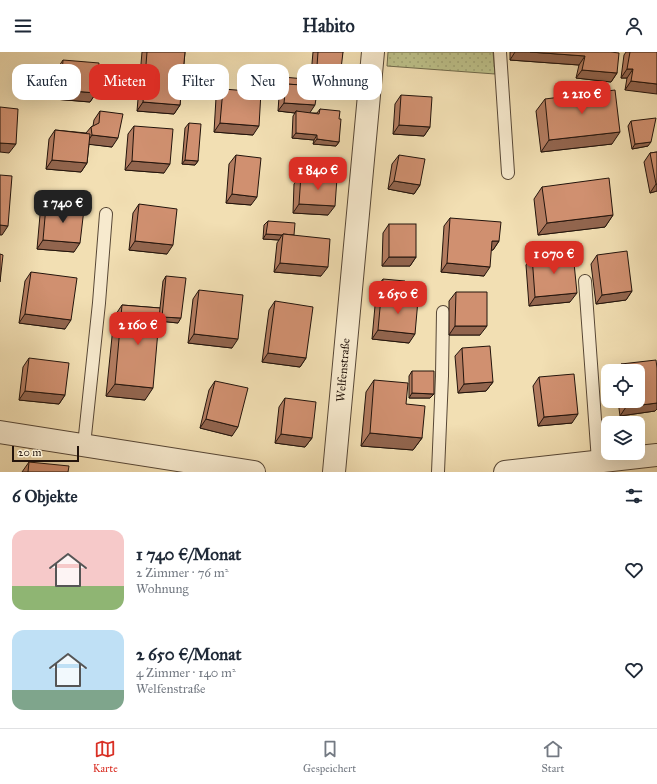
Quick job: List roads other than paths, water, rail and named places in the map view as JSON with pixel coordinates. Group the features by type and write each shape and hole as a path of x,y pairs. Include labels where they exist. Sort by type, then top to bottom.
{"street":[{"name":"Welfenstraße","path":"334,472 373,52"},
{"path":"0,432 254,472"},
{"path":"505,472 529,471 598,461 657,455"}],"lane":[{"path":"500,52 508,173"},
{"path":"84,445 99,303 106,214"},
{"path":"585,281 598,461"},
{"path":"438,472 442,376 442,312"}]}
